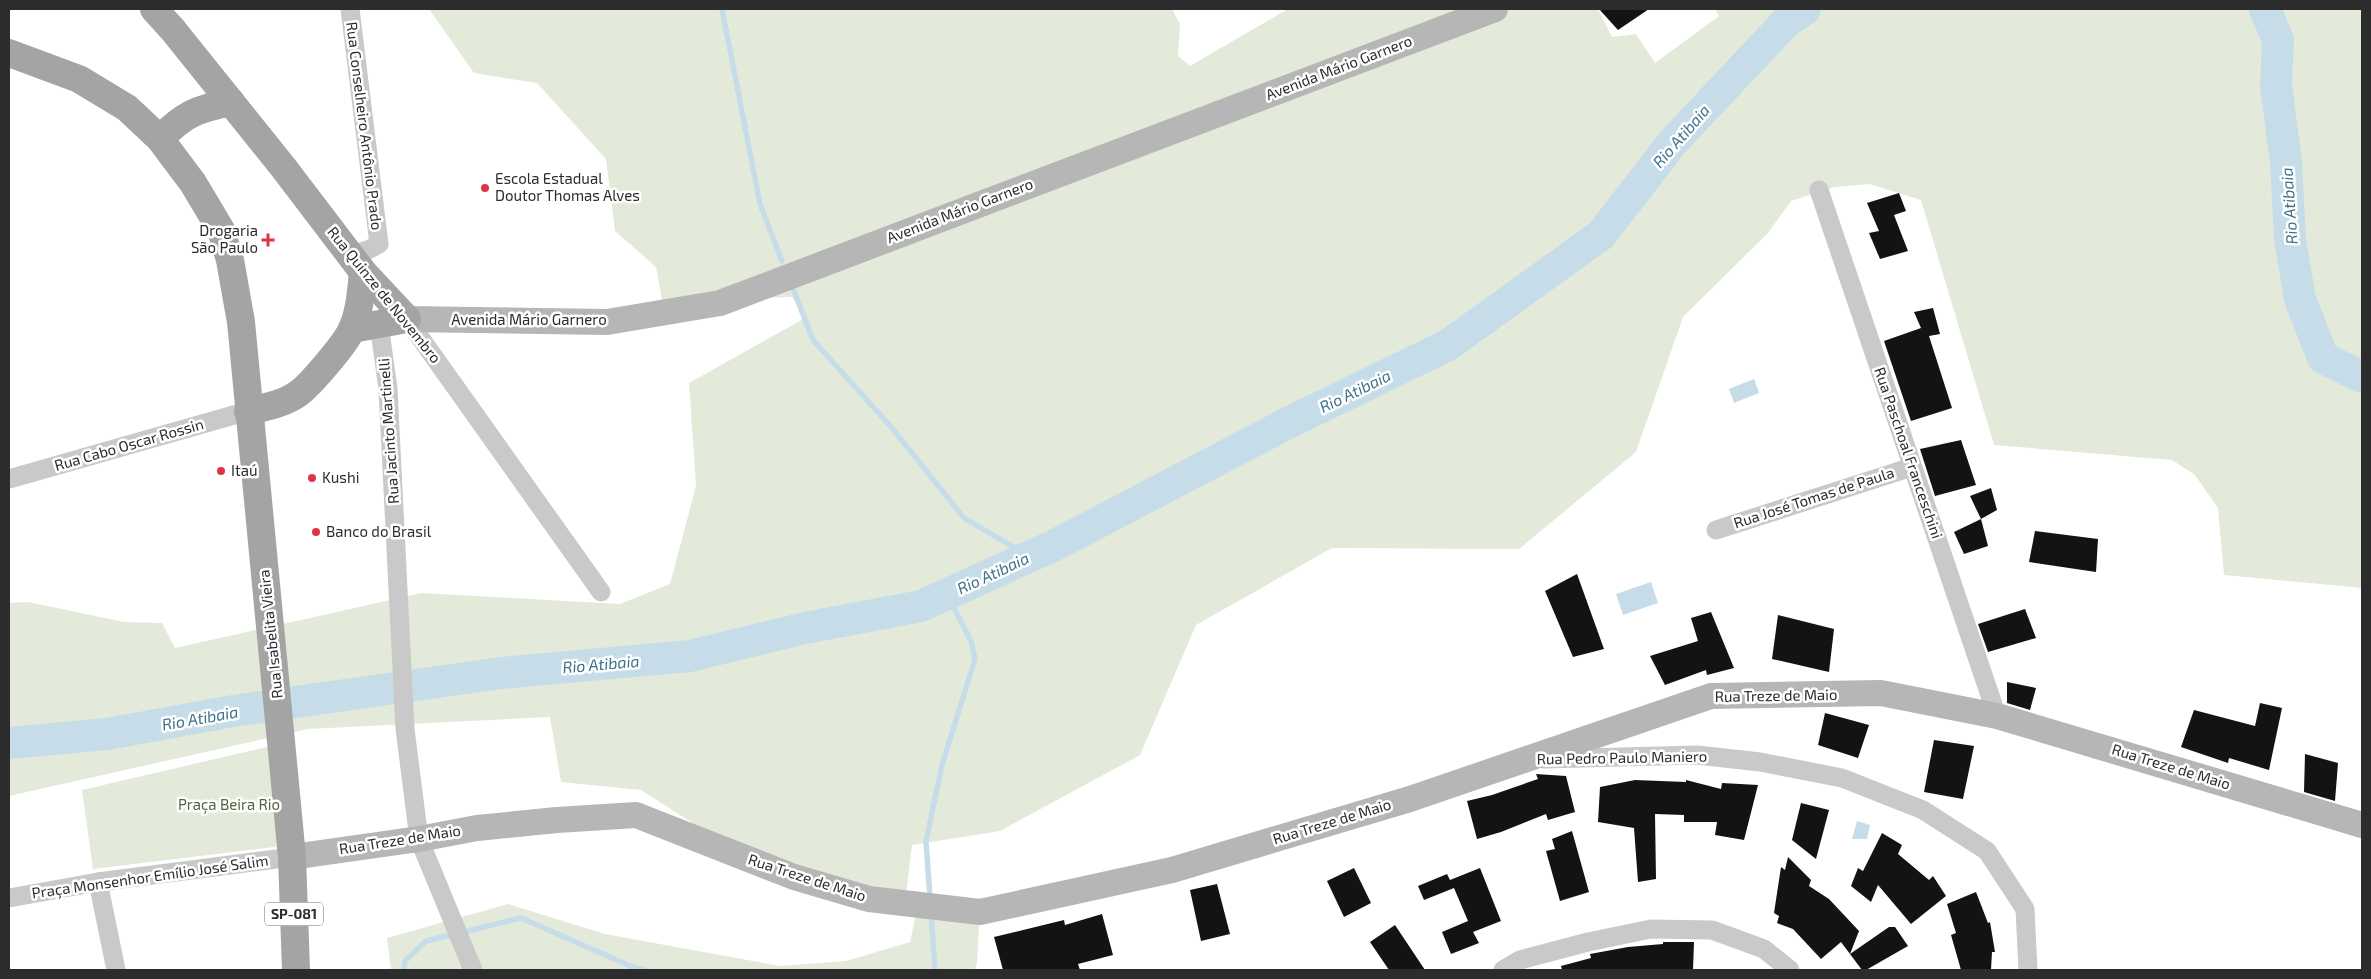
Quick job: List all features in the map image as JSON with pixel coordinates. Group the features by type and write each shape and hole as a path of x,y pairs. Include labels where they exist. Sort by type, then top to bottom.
{"main road":[{"name":"Rua Quinze de Novembro","path":"154,9 174,30 357,264 406,319"},
{"name":"Rua Isabelita Vieira","path":"9,53 79,79 127,108 160,139 193,182 221,230 230,260 241,322 292,857"},
{"path":"160,139 176,122 202,108 231,102"},
{"path":"248,410 277,404 299,393 343,344 352,329 361,298 357,264"},
{"path":"352,329 406,319"},
{"name":"SP-081","path":"292,857 296,970"}],"street":[{"name":"Rua Conselheiro Antônio Prado","path":"350,9 379,244 368,250 357,264"},
{"name":"Avenida Mário Garnero","path":"406,319 607,322 720,303 1495,9"},
{"name":"Rua Paschoal Franceschini","path":"1819,190 1997,716"},
{"name":"Rua Quinze de Novembro","path":"406,319 601,592"},
{"name":"Rua Jacinto Martinelli","path":"379,324 388,388 405,729 420,839 473,970"},
{"name":"Rua Cabo Oscar Rossin","path":"9,480 248,410"},
{"name":"Rua José Tomas de Paula","path":"1716,530 1912,467"},
{"name":"Rua Treze de Maio","path":"292,857 420,839 477,828 636,815 794,877 869,899 980,912 1172,870 1410,799 1711,696 1881,693 1997,716 2362,825"},
{"name":"Rua Pedro Paulo Maniero","path":"1526,760 1697,755 1760,762 1842,778 1924,810 1987,850 2025,909 2028,970"},
{"name":"Praça Monsenhor Emílio José Salim","path":"9,898 98,882 292,857"},
{"path":"98,882 116,970"},
{"path":"1503,970 1520,960 1588,942 1660,930 1712,930 1764,949 1790,970"}],"green space":[{"path":"429,9 1172,9 1180,24 1178,56 1190,66 1288,9 1598,9 1612,37 1636,34 1655,63 1719,16 1715,9 2362,9 2362,588 2224,575 2218,508 2195,475 2172,460 1994,445 1921,200 1869,184 1834,187 1791,201 1768,233 1683,317 1636,452 1519,549 1332,548 1196,625 1140,755 1000,831 912,845 906,894 802,872 702,829 641,790 561,782 550,717 308,729 9,796 9,603 28,602 124,622 162,623 175,648 422,593 620,604 670,584 696,486 689,383 807,317 792,297 662,300 656,267 615,231 606,159 537,83 474,73"},
{"name":"Praça Beira Rio","path":"271,746 282,846 93,869 82,790"},
{"path":"508,904 605,934 780,966 846,961 910,942 916,914 980,912 977,963 975,970 391,970 387,938"}],"water":[{"path":"1754,379 1759,393 1734,403 1729,389"},
{"path":"1651,582 1658,603 1623,615 1616,594"},
{"path":"1857,821 1870,825 1867,839 1852,839"}],"building":[{"path":"1599,9 1649,9 1618,30"},
{"path":"1899,193 1906,211 1894,215 1908,251 1880,259 1869,233 1879,231 1867,203"},
{"path":"1933,308 1940,334 1929,336 1952,408 1911,421 1884,341 1921,328 1914,312"},
{"path":"1961,440 1976,485 1935,496 1920,449"},
{"path":"1991,488 1997,510 1981,519 1970,496"},
{"path":"1981,519 1988,546 1964,554 1954,532"},
{"path":"2035,531 2098,539 2096,572 2029,562"},
{"path":"1577,574 1604,649 1573,657 1545,591"},
{"path":"2025,609 2036,638 1988,652 1978,624"},
{"path":"1711,612 1734,668 1707,675 1706,670 1665,685 1650,656 1698,641 1691,618"},
{"path":"1778,615 1834,629 1829,672 1772,659"},
{"path":"2007,682 2036,688 2030,710 2007,703"},
{"path":"2260,703 2282,708 2269,770 2229,758 2228,763 2181,747 2194,710 2255,726"},
{"path":"1825,713 1869,725 1858,758 1818,745"},
{"path":"1934,740 1974,746 1963,799 1924,792"},
{"path":"2305,754 2338,763 2335,801 2304,792"},
{"path":"1536,774 1566,776 1575,812 1548,820 1546,814 1501,832 1477,839 1467,801 1492,795 1538,779"},
{"path":"1635,780 1686,782 1686,780 1721,789 1722,783 1758,785 1744,840 1715,835 1717,822 1684,822 1684,815 1655,814 1656,879 1638,882 1634,828 1598,822 1600,787"},
{"path":"1801,803 1829,810 1816,859 1792,840"},
{"path":"1572,831 1589,892 1560,901 1546,851 1555,849 1552,839"},
{"path":"1882,833 1902,845 1898,854 1929,880 1933,876 1946,896 1911,924 1878,885 1871,902 1851,886 1858,868 1863,871"},
{"path":"1788,857 1811,880 1809,886 1829,899 1859,931 1850,954 1841,942 1821,959 1793,929 1777,923 1779,916 1774,913 1781,867 1785,870"},
{"path":"1354,868 1371,903 1344,917 1327,881"},
{"path":"1480,868 1501,921 1473,932 1479,943 1451,954 1442,932 1468,921 1454,888 1424,900 1418,886 1447,874 1450,880"},
{"path":"1217,884 1230,934 1201,941 1190,890"},
{"path":"1976,892 1988,923 1990,922 1995,952 1992,952 1991,970 1961,970 1951,935 1956,933 1947,904"},
{"path":"1102,914 1113,955 1078,964 1080,970 1003,970 994,937 1064,920 1065,925"},
{"path":"1395,925 1425,970 1389,970 1370,942"},
{"path":"1889,927 1895,927 1908,946 1866,970 1862,970 1850,954"},
{"path":"1663,942 1694,942 1693,970 1562,970 1561,966 1591,958 1590,954 1628,947 1663,944"}],"waterway":[{"path":"722,9 760,204 782,261"},
{"name":"Rio Atibaia","path":"9,743 107,734 233,711 501,673 690,656 805,628 921,606 1055,545 1288,423 1448,345 1601,235 1672,143 1786,22 1805,9"},
{"name":"Rio Atibaia","path":"2265,9 2278,40 2276,86 2286,162 2290,239 2300,299 2323,358 2362,377"},
{"path":"794,291 813,340 892,428 964,518 1029,556"},
{"path":"930,898 926,841 942,765 975,659 971,641 947,594"},
{"path":"931,913 935,970"},
{"path":"404,970 405,961 426,941 521,918 635,968 645,970"}],"place":[{"name":"Escola Estadual Doutor Thomas Alves","path":"485,188"},
{"name":"Drogaria São Paulo","path":"268,240"},
{"name":"Itaú","path":"221,471"},
{"name":"Kushi","path":"312,478"},
{"name":"Banco do Brasil","path":"316,532"}]}
